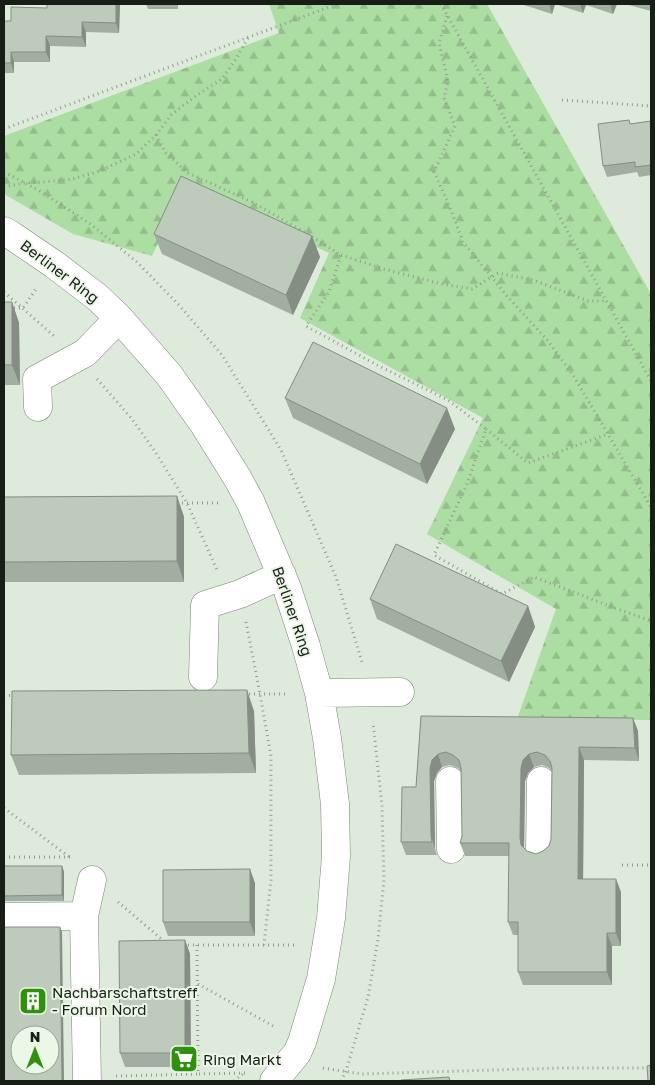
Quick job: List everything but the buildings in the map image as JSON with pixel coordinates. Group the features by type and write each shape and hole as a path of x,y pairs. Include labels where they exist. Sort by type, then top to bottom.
{"street":[{"name":"Berliner Ring","path":"4,231 55,265 97,297 119,318 169,375 205,426 238,479 251,503 282,575 306,646 319,693 335,804 336,856 331,918 321,979 289,1062"},
{"path":"38,407 37,379 85,353 119,318"},
{"path":"203,677 204,605 240,594 282,575"},
{"path":"319,693 400,692"},
{"path":"450,781 451,849"},
{"path":"540,850 541,781"},
{"path":"87,1079 84,916 92,880"},
{"path":"4,917 84,916"}],"path":[{"path":"4,129 338,4"},
{"path":"441,4 651,381"},
{"path":"447,16 439,43 448,81 444,98 455,126 434,172 463,242 548,341 573,375 651,506"},
{"path":"4,187 24,183 72,179 100,171 136,154 156,135 171,115 222,79 236,60 248,37"},
{"path":"562,100 651,106"},
{"path":"156,135 166,153 188,173 252,202 341,255 384,269 442,284 472,289 498,273 533,280 588,302 607,301"},
{"path":"341,255 329,292 306,326 448,400 528,464 608,434"},
{"path":"23,308 55,265"},
{"path":"4,292 40,323"},
{"path":"4,308 23,308"},
{"path":"486,429 468,484 434,554 502,594 534,577 612,608 651,620"},
{"path":"177,503 251,503"},
{"path":"241,694 319,693"},
{"path":"4,696 19,695"},
{"path":"4,808 70,857 92,880 166,944"},
{"path":"4,857 70,857"},
{"path":"622,865 651,865"},
{"path":"182,944 327,945"},
{"path":"197,945 198,1074"},
{"path":"197,983 289,1062"},
{"path":"87,1079 245,1073 289,1062 362,1074 560,1068 651,1068"},
{"path":"342,1081 346,1071"},
{"path":"234,1081 245,1073"}],"green space":[{"path":"269,4 487,4 651,294 651,720 517,719 556,609 427,534 483,418 300,318 329,253 184,187 152,256 73,234 4,194 4,136 279,33"}],"place":[{"name":"Nachbarschaftstreff - Forum Nord","path":"33,1001"},
{"name":"Ring Markt","path":"184,1059"}]}
